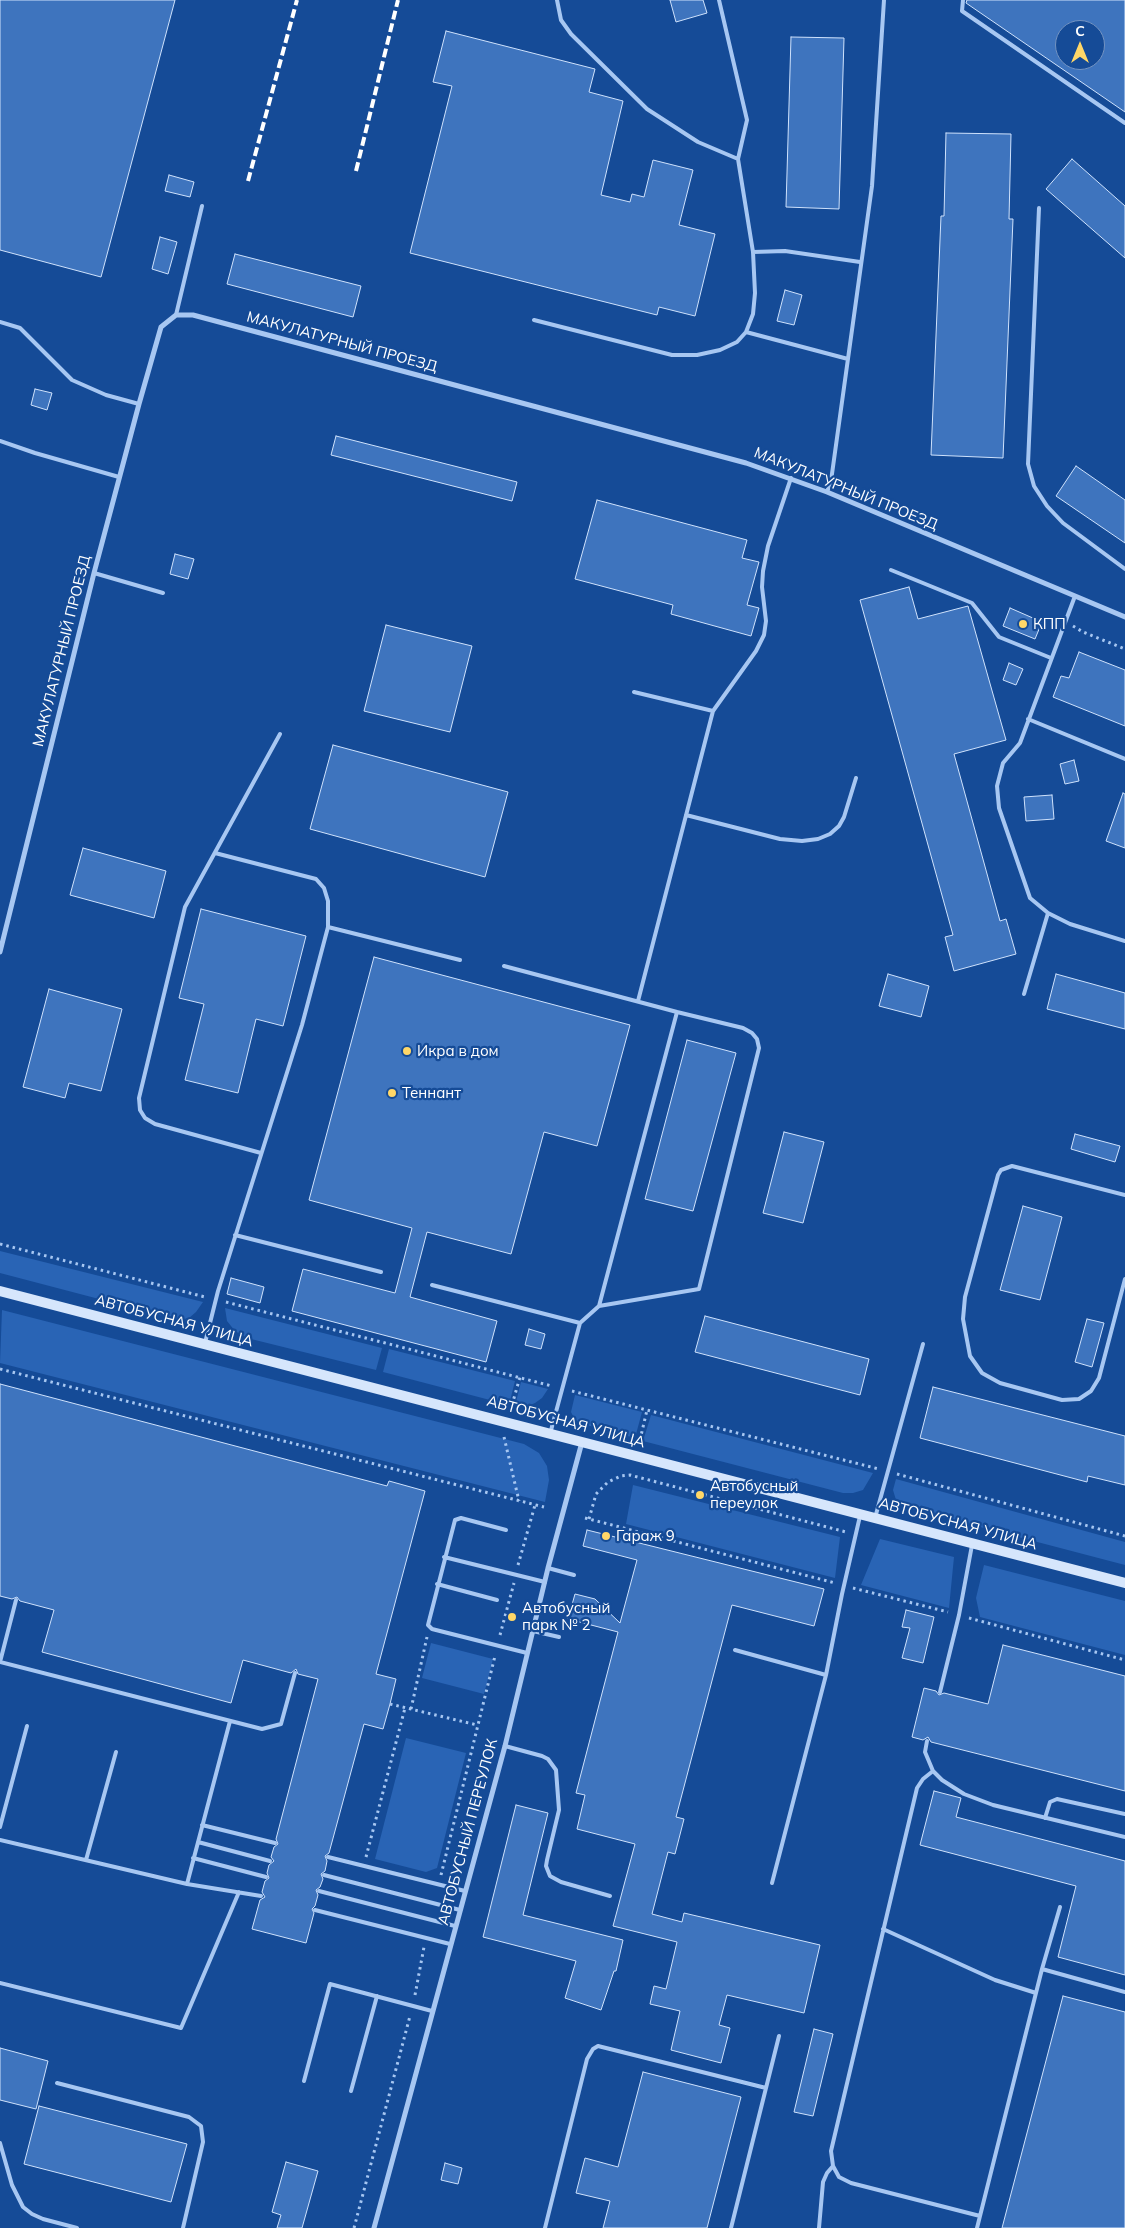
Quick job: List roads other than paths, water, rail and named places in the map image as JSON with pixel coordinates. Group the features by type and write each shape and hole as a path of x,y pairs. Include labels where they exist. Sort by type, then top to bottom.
{"street":[{"name":"МАКУЛАТУРНЫЙ ПРОЕЗД","path":"0,952 94,573 139,404 161,327 176,315 193,315 746,463 827,492 1125,617"},
{"name":"АВТОБУСНАЯ УЛИЦА","path":"0,1291 1125,1583"},
{"name":"АВТОБУСНЫЙ ПЕРЕУЛОК","path":"374,2228 505,1746 548,1568 582,1442"}],"lane":[{"path":"558,0 561,20 571,34 647,109 698,142 738,158"},
{"path":"534,320 672,355 697,356 720,350 737,342 746,332 753,314 755,293 753,252 738,158 747,120 718,0"},
{"path":"827,492 831,481 872,186 884,0"},
{"path":"963,0 962,11 1125,123"},
{"path":"176,315 202,206"},
{"path":"1039,208 1028,464 1034,486 1047,506 1063,523 1125,569"},
{"path":"753,252 785,251 860,262"},
{"path":"0,322 20,328 72,380 106,394 139,404"},
{"path":"746,332 848,359"},
{"path":"0,440 35,453 119,477"},
{"path":"638,1001 713,711 756,651 764,635 766,622 762,571 768,546 791,478"},
{"path":"891,570 972,603 999,637 1051,658"},
{"path":"94,573 163,593"},
{"path":"1075,596 1020,743 1003,763 997,786 999,808 1030,898 1048,913 1070,924 1125,941"},
{"path":"634,692 713,711"},
{"path":"1028,719 1125,759"},
{"path":"261,1153 155,1124 145,1118 140,1110 140,1092 185,907 280,734"},
{"path":"686,815 780,839 802,841 818,839 830,834 839,826 844,817 856,778"},
{"path":"204,1344 235,1235 302,1025 328,927 328,901 324,888 316,879 215,854"},
{"path":"1024,994 1048,913"},
{"path":"328,927 460,960"},
{"path":"504,966 743,1028 752,1033 757,1040 759,1048 699,1289 599,1306 580,1323 550,1434"},
{"path":"599,1306 677,1012"},
{"path":"1125,1195 1012,1166 1001,1170 998,1174 965,1297 963,1319 970,1356 982,1373 1000,1383 1062,1400 1078,1399 1091,1391 1099,1378 1125,1279"},
{"path":"235,1235 381,1272"},
{"path":"432,1285 580,1323"},
{"path":"875,1518 923,1344"},
{"path":"772,1883 826,1675 860,1514"},
{"path":"506,1530 458,1518 453,1522 428,1619 430,1627 528,1654"},
{"path":"940,1692 959,1615 972,1543"},
{"path":"444,1558 545,1582"},
{"path":"548,1568 574,1575"},
{"path":"437,1584 497,1600"},
{"path":"16,1600 0,1662 262,1729 281,1724 295,1674"},
{"path":"533,1631 559,1637"},
{"path":"735,1650 826,1675"},
{"path":"187,1884 230,1721"},
{"path":"0,1827 26,1726"},
{"path":"927,1741 925,1752 933,1771 953,1787 975,1799 1125,1837"},
{"path":"505,1746 542,1756 548,1759 556,1770 559,1810 546,1866 550,1876 561,1882 610,1896"},
{"path":"86,1860 116,1752"},
{"path":"933,1771 923,1779 917,1788 831,2151 833,2166 839,2177 851,2183 980,2216"},
{"path":"1045,1818 1050,1802 1057,1798 1125,1814"},
{"path":"202,1825 275,1843"},
{"path":"0,1840 187,1884 261,1896"},
{"path":"198,1842 270,1861"},
{"path":"328,1857 465,1891"},
{"path":"193,1858 266,1877"},
{"path":"324,1875 460,1910"},
{"path":"319,1891 455,1926"},
{"path":"0,1982 181,2028 238,1892"},
{"path":"977,2228 1042,1969 1060,1907"},
{"path":"314,1910 450,1944"},
{"path":"883,1929 995,1980 1036,1993"},
{"path":"1042,1969 1125,1992"},
{"path":"304,2081 330,1984 432,2011"},
{"path":"351,2091 377,1996"},
{"path":"731,2228 780,2036"},
{"path":"545,2228 587,2059 594,2049 605,2047 766,2088"},
{"path":"57,2083 189,2117 201,2126 203,2142 183,2228"},
{"path":"0,2143 12,2185 23,2207 43,2219 77,2228"},
{"path":"819,2228 823,2182 833,2166"}],"railway":[{"path":"248,181 297,0"},
{"path":"356,171 398,0"}],"place":[{"name":"КПП","path":"1023,624"},
{"name":"Икра в дом","path":"407,1051"},
{"name":"Теннант","path":"392,1093"},
{"name":"Автобусный переулок","path":"700,1495"},
{"name":"Гараж 9","path":"606,1536"},
{"name":"Автобусный парк № 2","path":"512,1617"}]}
